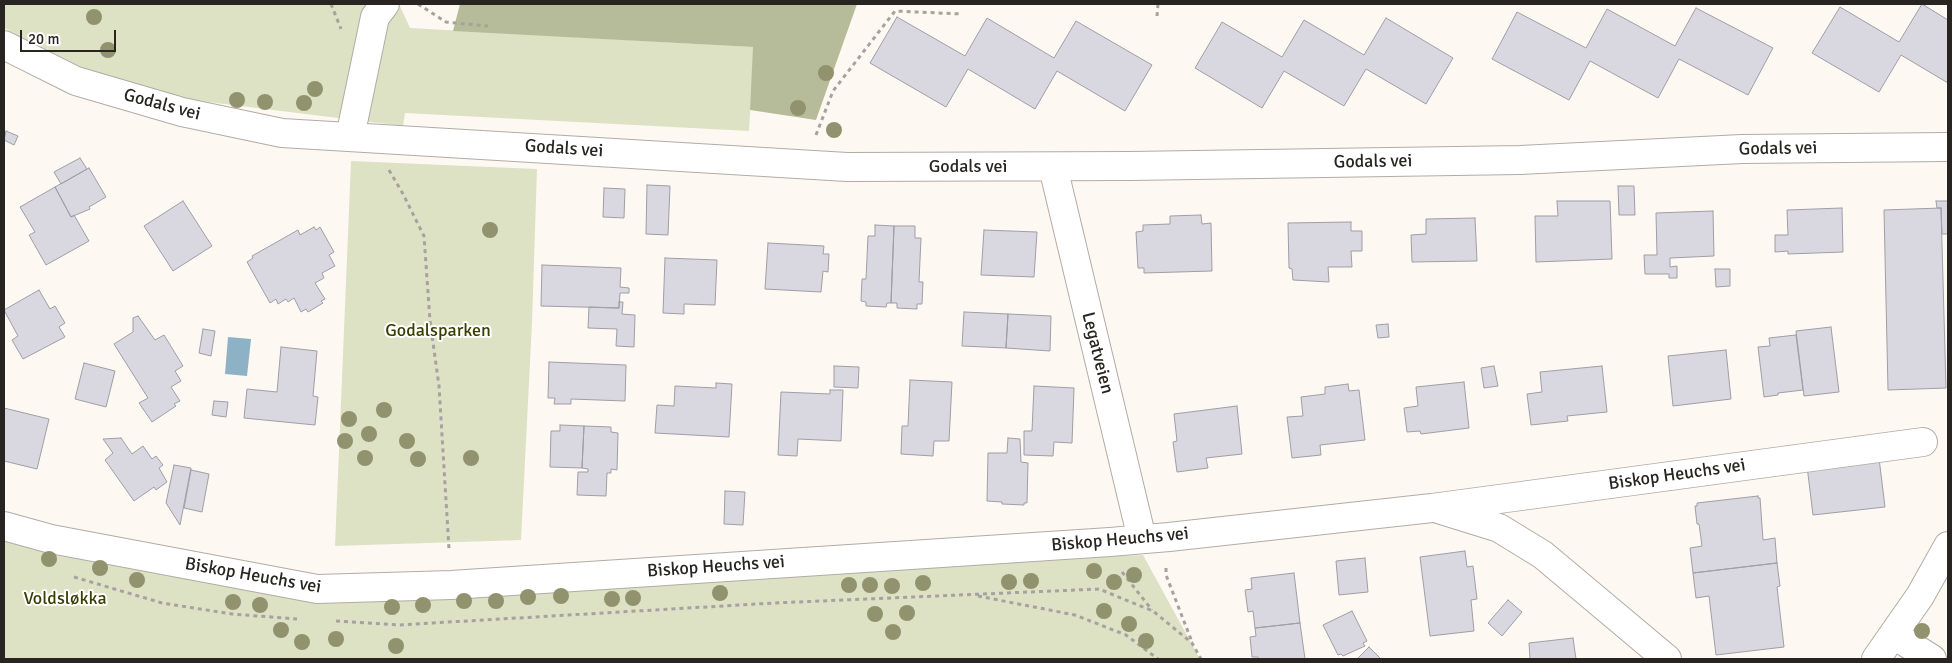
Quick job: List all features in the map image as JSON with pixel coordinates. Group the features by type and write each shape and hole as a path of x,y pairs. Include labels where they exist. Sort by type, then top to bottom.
{"street":[{"path":"362,138 375,17 385,4"},
{"name":"Godals vei","path":"4,45 76,81 182,112 282,133 847,167 1520,160 1742,149 1948,147"},
{"name":"Legatveien","path":"1053,166 1142,539"},
{"name":"Biskop Heuchs vei","path":"4,526 50,539 317,589 452,585 1142,539 1432,508 1923,442"},
{"name":"Biskop Heuchs vei","path":"1432,508 1499,528 1543,555 1667,659"},
{"path":"1876,659 1920,596 1948,546"},
{"path":"1894,635 1932,659"}],"path":[{"path":"331,4 344,36"},
{"path":"418,4 446,22 488,26"},
{"path":"1157,16 1158,4"},
{"path":"806,164 833,91 895,11 962,14"},
{"path":"362,138 379,155 403,194 424,236 430,321 439,386 449,549"},
{"path":"1166,563 1166,575 1192,643"},
{"path":"1119,566 1128,581 1153,611"},
{"path":"970,595 1075,615 1126,635 1158,659"}],"green space":[{"path":"4,4 399,4 410,28 754,47 749,131 405,113 403,126 192,100 92,72 4,28"},
{"path":"460,4 857,4 816,120 750,110 753,47 453,31"},
{"name":"Godalsparken","path":"351,161 537,169 532,323 521,540 335,546"},
{"name":"Voldsløkka","path":"4,527 320,585 1143,555 1200,659 4,659"}],"water":[{"path":"228,337 251,339 247,376 225,374"}],"building":[{"path":"1922,4 1948,20 1948,83 1901,55 1879,92 1812,53 1840,7 1899,42"},
{"path":"1696,8 1773,48 1748,95 1679,59 1658,98 1590,61 1569,100 1492,59 1517,12 1586,48 1607,9 1675,46"},
{"path":"897,17 965,56 987,18 1054,58 1076,21 1152,65 1125,111 1057,71 1035,109 968,69 946,107 870,63"},
{"path":"1386,18 1453,58 1426,104 1366,69 1344,106 1284,71 1262,108 1195,68 1222,22 1282,57 1304,20 1364,55"},
{"path":"6,131 18,136 14,145 4,140"},
{"path":"80,158 87,169 61,184 54,172"},
{"path":"89,168 106,197 89,207 90,209 71,217 55,187"},
{"path":"647,185 670,186 668,235 646,234"},
{"path":"1618,186 1634,186 1635,215 1619,215"},
{"path":"55,187 71,217 74,215 89,241 46,265 29,235 35,232 20,207"},
{"path":"604,188 625,189 624,218 603,217"},
{"path":"183,201 212,246 173,271 144,226"},
{"path":"1557,201 1610,201 1612,259 1536,262 1535,216 1558,216"},
{"path":"1936,201 1948,201 1948,234 1942,234 1941,208 1937,208"},
{"path":"1842,208 1843,252 1788,254 1788,251 1775,252 1775,235 1788,235 1787,210"},
{"path":"1941,208 1946,388 1888,390 1884,210"},
{"path":"1713,211 1714,256 1670,258 1670,267 1677,266 1677,278 1669,278 1669,274 1645,274 1644,255 1657,255 1656,213"},
{"path":"1201,215 1202,224 1211,223 1212,271 1144,273 1144,268 1138,268 1136,232 1143,231 1143,225 1170,224 1170,216"},
{"path":"1475,218 1477,261 1412,262 1411,235 1426,234 1426,219"},
{"path":"1351,222 1351,231 1362,231 1362,251 1351,251 1352,267 1328,267 1329,282 1293,280 1292,269 1289,268 1288,223"},
{"path":"875,225 894,226 891,303 887,303 886,307 866,306 866,302 861,301 862,279 866,279 868,236 875,236"},
{"path":"894,226 915,226 915,238 921,238 919,282 923,282 922,304 917,304 917,309 897,308 897,303 891,303"},
{"path":"314,227 316,230 320,227 334,252 329,255 335,266 322,273 324,278 315,283 325,299 321,301 323,303 308,312 306,309 301,312 294,298 288,302 286,299 278,304 276,299 270,303 247,262 253,258 252,256 298,230 300,235"},
{"path":"984,230 1037,232 1034,277 981,275"},
{"path":"768,243 824,246 823,254 829,254 828,272 823,271 821,292 765,289"},
{"path":"665,258 717,260 715,305 684,304 684,314 663,313"},
{"path":"542,265 621,268 620,287 629,288 629,293 620,293 619,308 541,306"},
{"path":"1715,269 1730,269 1730,286 1716,287"},
{"path":"39,290 50,309 55,306 65,323 59,327 65,337 23,359 12,340 18,336 4,310"},
{"path":"619,302 623,302 622,314 635,315 634,347 616,346 617,329 588,328 589,307 619,308"},
{"path":"964,312 1008,314 1006,348 962,346"},
{"path":"1008,314 1051,316 1050,351 1006,348"},
{"path":"138,316 155,340 164,335 183,366 175,371 181,381 171,387 180,401 174,404 176,406 152,422 139,403 148,398 114,344 133,332 133,318"},
{"path":"1388,324 1389,337 1378,338 1376,325"},
{"path":"1831,327 1839,392 1804,396 1796,331"},
{"path":"203,329 215,331 211,356 199,353"},
{"path":"1796,335 1803,390 1764,397 1758,347 1770,346 1769,338"},
{"path":"281,347 317,351 313,396 318,397 315,425 244,418 247,389 277,392"},
{"path":"1726,350 1731,399 1673,406 1668,356"},
{"path":"549,362 626,365 625,401 571,399 571,404 554,404 555,398 548,398"},
{"path":"84,363 115,371 106,407 75,399"},
{"path":"834,366 859,367 858,388 834,387"},
{"path":"1494,366 1498,386 1484,388 1481,368"},
{"path":"1602,366 1607,412 1567,416 1568,421 1531,425 1527,394 1542,392 1540,372"},
{"path":"910,380 952,382 949,441 934,441 933,456 901,454 902,426 908,426"},
{"path":"1464,382 1469,428 1421,434 1420,431 1407,432 1404,408 1418,406 1416,387"},
{"path":"716,383 732,384 729,437 655,433 657,405 674,406 675,386 716,388"},
{"path":"1348,384 1349,391 1359,390 1365,440 1320,445 1321,455 1292,458 1287,417 1303,416 1301,397 1325,394 1325,387"},
{"path":"1034,386 1074,388 1072,443 1054,442 1053,456 1024,455 1024,431 1032,431"},
{"path":"830,390 843,390 841,441 798,439 797,456 778,455 781,392 830,394"},
{"path":"214,401 228,402 226,417 212,415"},
{"path":"1237,406 1242,454 1206,458 1208,468 1177,472 1173,442 1177,441 1174,414"},
{"path":"4,408 49,419 37,469 4,461"},
{"path":"560,425 584,426 582,468 550,467 551,431 560,431"},
{"path":"584,426 611,427 611,432 618,433 617,470 611,469 611,473 607,473 606,496 577,495 578,472 588,472 588,469 582,468"},
{"path":"121,438 132,454 143,446 152,459 156,456 163,465 159,468 167,482 156,490 154,487 134,501 105,460 113,453 103,439"},
{"path":"1008,438 1020,439 1021,462 1028,463 1027,503 1024,503 1024,505 987,501 988,453 1007,453"},
{"path":"1879,458 1885,507 1813,515 1807,466"},
{"path":"174,465 191,468 180,525 166,503"},
{"path":"191,470 209,474 202,512 184,508"},
{"path":"725,491 745,492 743,525 724,524"},
{"path":"1758,496 1760,498 1763,540 1775,538 1777,563 1693,573 1690,548 1702,546 1699,524 1697,524 1695,506 1697,506 1697,503"},
{"path":"1465,551 1467,567 1473,566 1477,599 1471,600 1474,631 1430,636 1420,557"},
{"path":"1365,558 1368,592 1339,595 1336,561"},
{"path":"1777,563 1780,586 1777,587 1784,647 1716,655 1709,596 1696,598 1693,573"},
{"path":"1294,573 1300,623 1255,628 1253,611 1248,612 1245,590 1252,589 1251,578"},
{"path":"1508,600 1522,612 1502,636 1488,623"},
{"path":"1352,611 1367,641 1363,643 1365,646 1343,656 1341,654 1338,655 1323,625"},
{"path":"1300,623 1305,659 1259,659 1258,657 1252,657 1250,637 1256,636 1255,628"},
{"path":"1573,638 1576,659 1530,659 1529,643"},
{"path":"1369,647 1381,659 1357,659"}]}
